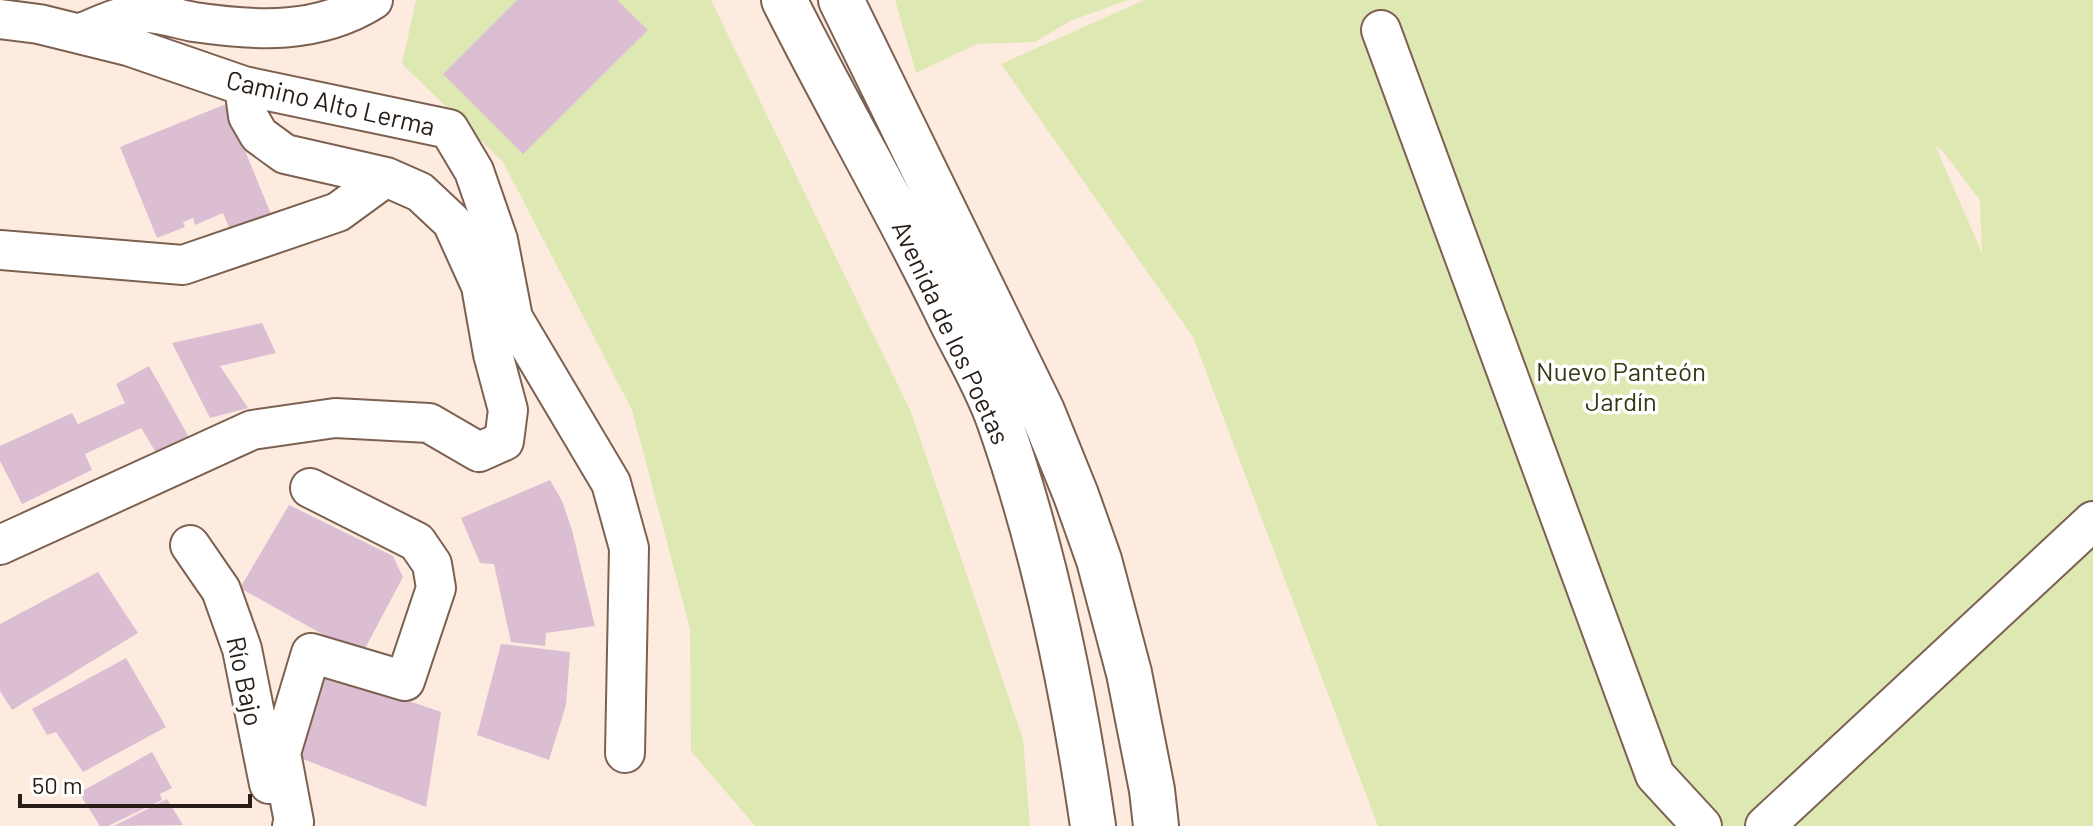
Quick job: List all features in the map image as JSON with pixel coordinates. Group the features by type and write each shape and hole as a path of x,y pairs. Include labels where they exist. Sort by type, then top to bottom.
{"highway":[{"name":"Avenida de los Poetas","path":"784,0 835,102 919,254 998,417 1040,555 1065,657 1093,826"},
{"name":"Avenida de los Poetas","path":"841,0 1042,411 1076,495 1099,560 1129,673 1156,826"}],"street":[{"path":"81,33 117,18 146,13 261,30 295,27 329,20 373,0"},
{"name":"Camino Alto Lerma","path":"0,19 81,33 244,86 449,129 474,171 498,240 513,318 611,483 629,548 625,753"},
{"path":"1381,30 1655,775 1702,826"},
{"path":"0,545 252,430 335,418 429,423 479,452 504,441 508,410 493,354 481,286 452,222 420,192 386,177 285,154 259,135 248,116 244,86"},
{"path":"0,250 183,265 338,212 386,177"},
{"path":"292,826 294,822 281,753 311,653 405,681 436,588 432,564 417,542 310,488"},
{"path":"1765,826 2093,521"},
{"name":"Río Bajo","path":"190,545 221,590 242,649 279,826"}],"green space":[{"path":"416,0 711,0 911,412 1023,739 1030,826 755,826 691,751 690,629 632,410 503,162 402,64"},
{"path":"895,0 1128,0 1070,21 1035,42 977,44 916,73"},
{"name":"Nuevo Panteón Jardín","path":"1144,0 2093,0 2093,826 1378,826 1193,337 1001,64","holes":["1935,145 1980,200 1982,253"]}],"building":[{"path":"517,0 617,0 648,30 523,154 443,74"},
{"path":"226,104 275,224 234,240 223,213 195,225 193,218 183,222 185,227 157,238 120,147"},
{"path":"262,323 276,353 220,366 248,408 210,418 172,343"},
{"path":"149,366 195,448 163,464 141,428 85,454 92,470 22,504 0,461 0,446 72,413 78,424 125,403 116,384"},
{"path":"550,480 562,501 572,530 595,626 546,633 545,646 511,642 494,564 480,563 461,518"},
{"path":"289,505 393,556 403,577 361,656 240,588"},
{"path":"98,572 138,633 12,710 0,691 0,624"},
{"path":"501,644 570,652 566,705 549,760 477,735"},
{"path":"126,658 166,727 83,772 56,732 47,735 32,709"},
{"path":"327,673 441,712 426,807 290,754"},
{"path":"152,752 172,788 160,794 162,800 108,826 100,826 79,793"},
{"path":"167,799 183,825 114,826"}]}
